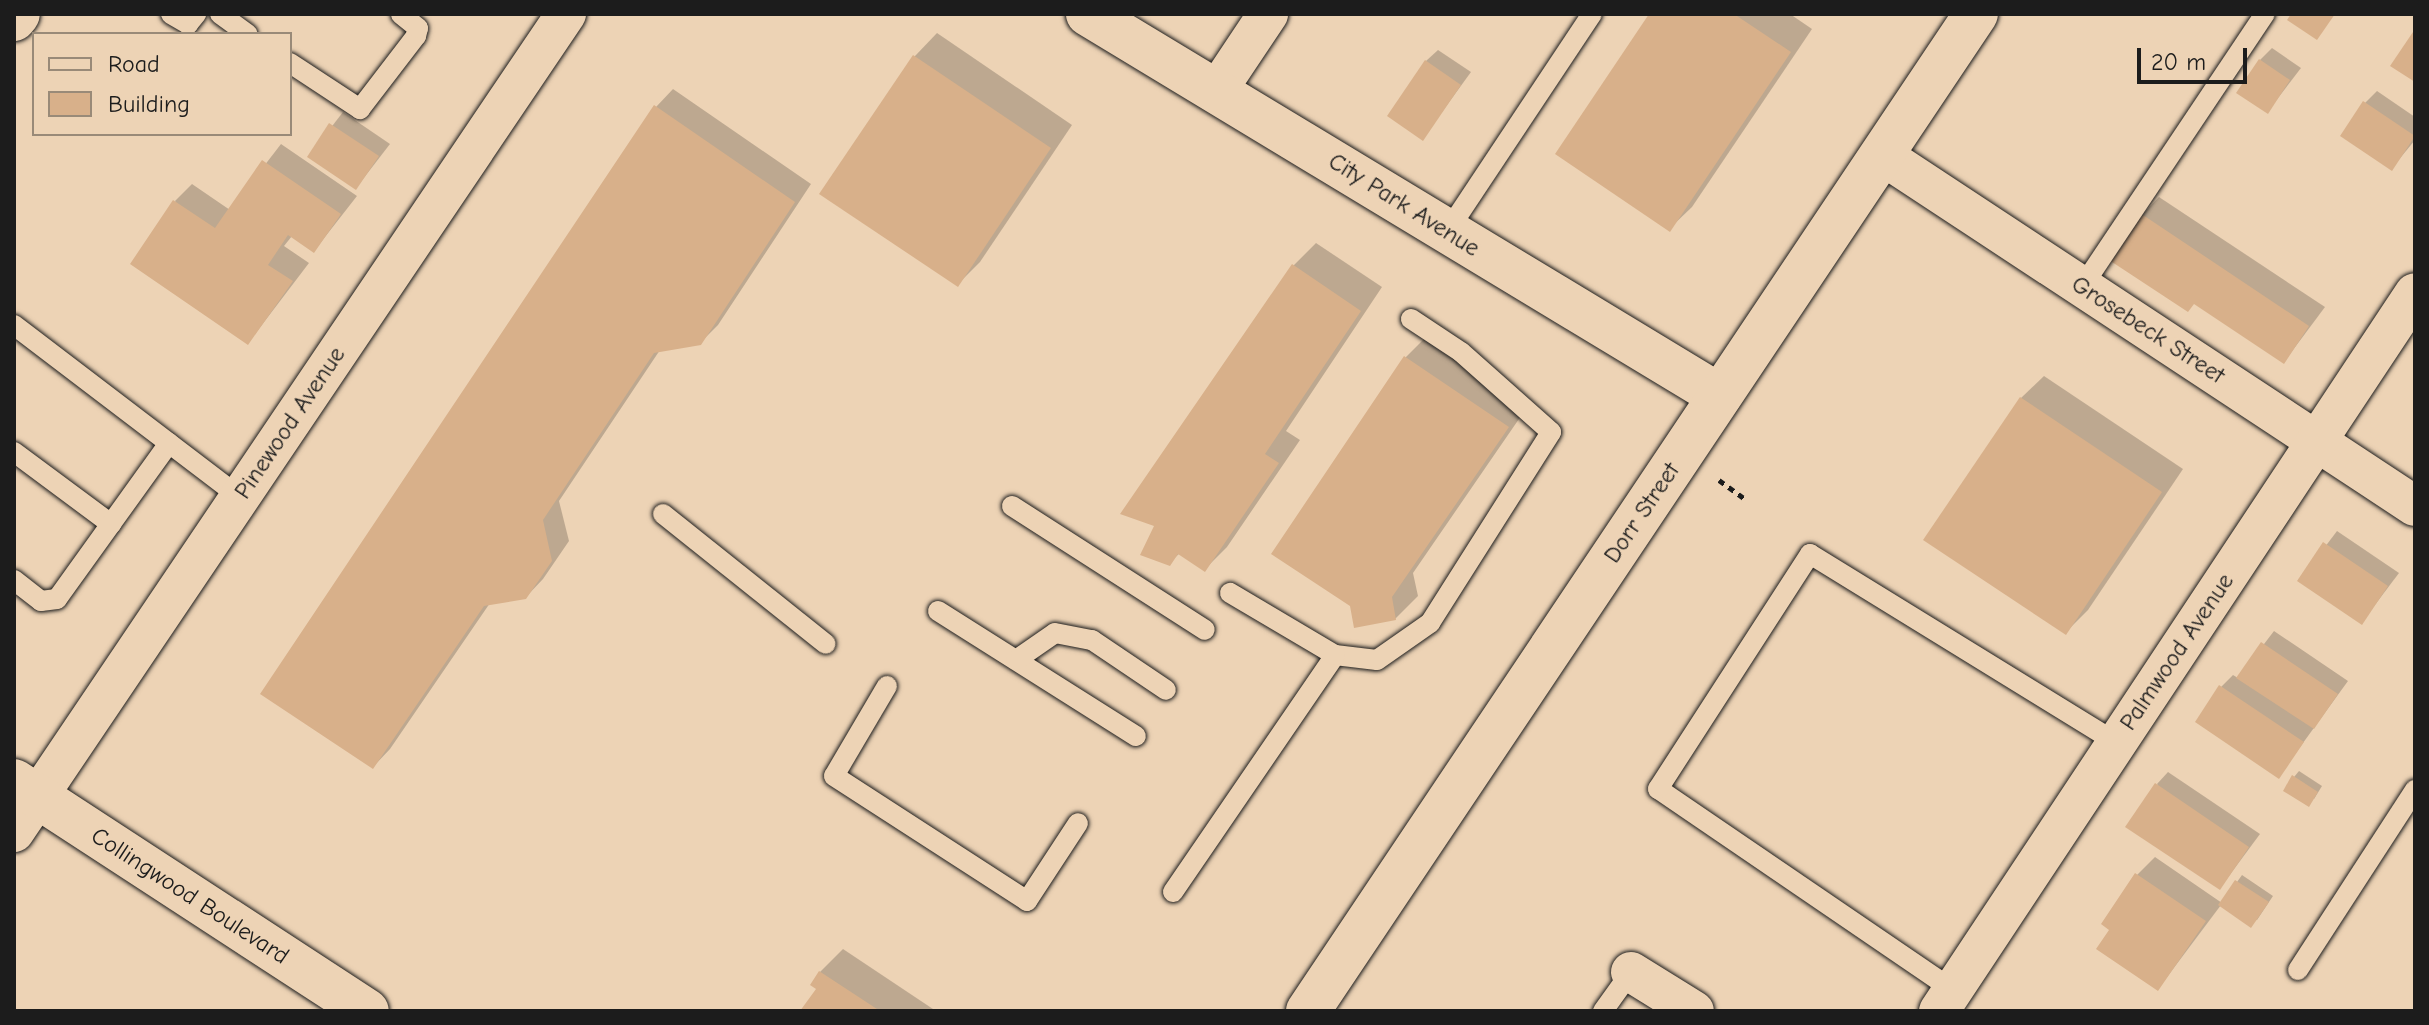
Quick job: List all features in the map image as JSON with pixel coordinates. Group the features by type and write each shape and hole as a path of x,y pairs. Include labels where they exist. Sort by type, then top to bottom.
{"main road":[{"path":"14,19 18,14"},
{"name":"City Park Avenue","path":"1088,14 1720,396"},
{"name":"Dorr Street","path":"1308,1011 1976,14"},
{"name":"Collingwood Boulevard","path":"26,789 367,1011"}],"street":[{"name":"Pinewood Avenue","path":"14,832 26,789 240,497 566,14"},
{"path":"1216,92 1268,14"},
{"name":"Grosebeck Street","path":"1882,155 2415,506"},
{"name":"Palmwood Avenue","path":"1946,1000 2415,293"},
{"path":"1631,972 1694,1011"}],"lane":[{"path":"171,14 188,24 196,14"},
{"path":"220,14 245,32"},
{"path":"292,64 360,109 416,36 418,28 401,14"},
{"path":"1447,232 1592,14"},
{"path":"2082,287 2265,14"},
{"path":"1230,593 1335,655 1377,660 1430,623 1551,432 1461,352 1411,319"},
{"path":"14,325 240,497"},
{"path":"14,580 41,601 57,599 169,443"},
{"path":"14,452 111,524"},
{"path":"1012,506 1205,630"},
{"path":"663,514 826,644"},
{"path":"1946,1000 1658,789 1810,554 2117,743"},
{"path":"938,611 1136,736"},
{"path":"1016,660 1055,633 1092,640 1166,690"},
{"path":"1173,892 1335,655"},
{"path":"887,686 834,776 1027,901 1078,823"},
{"path":"2298,970 2415,790"},
{"path":"1603,1011 1631,972"}],"path":[{"path":"1719,480 1747,500"}],"building":[{"path":"1649,14 1734,14 1791,52 1670,232 1555,154"},
{"path":"2291,14 2335,14 2317,40 2287,20"},
{"path":"2415,29 2415,82 2390,66"},
{"path":"913,55 1051,148 958,287 819,194"},
{"path":"2259,59 2290,80 2268,114 2236,93"},
{"path":"1425,60 1461,85 1423,141 1387,116"},
{"path":"2363,101 2415,136 2392,171 2340,136"},
{"path":"654,105 795,202 701,345 654,353 543,520 552,561 526,599 484,606 373,769 260,694"},
{"path":"329,123 379,156 356,190 307,157"},
{"path":"262,160 341,214 314,253 288,235 268,265 293,281 248,345 130,264 173,200 215,228"},
{"path":"2140,213 2309,326 2284,364 2194,304 2188,312 2109,260"},
{"path":"1292,264 1361,311 1265,454 1279,463 1205,572 1178,554 1170,566 1140,555 1154,526 1120,514"},
{"path":"1404,356 1509,427 1392,597 1396,620 1354,628 1350,606 1271,554"},
{"path":"2020,397 2162,492 2066,635 1923,540"},
{"path":"2323,542 2388,586 2362,625 2297,581"},
{"path":"2261,642 2338,694 2314,729 2236,678"},
{"path":"2219,685 2304,742 2279,779 2195,722"},
{"path":"2292,775 2318,792 2309,807 2283,791"},
{"path":"2155,783 2249,847 2220,890 2125,827"},
{"path":"2135,873 2206,921 2158,991 2096,949 2109,930 2101,924"},
{"path":"2235,880 2269,902 2251,928 2218,905"},
{"path":"819,971 880,1011 800,1011 816,989 810,985"}]}
